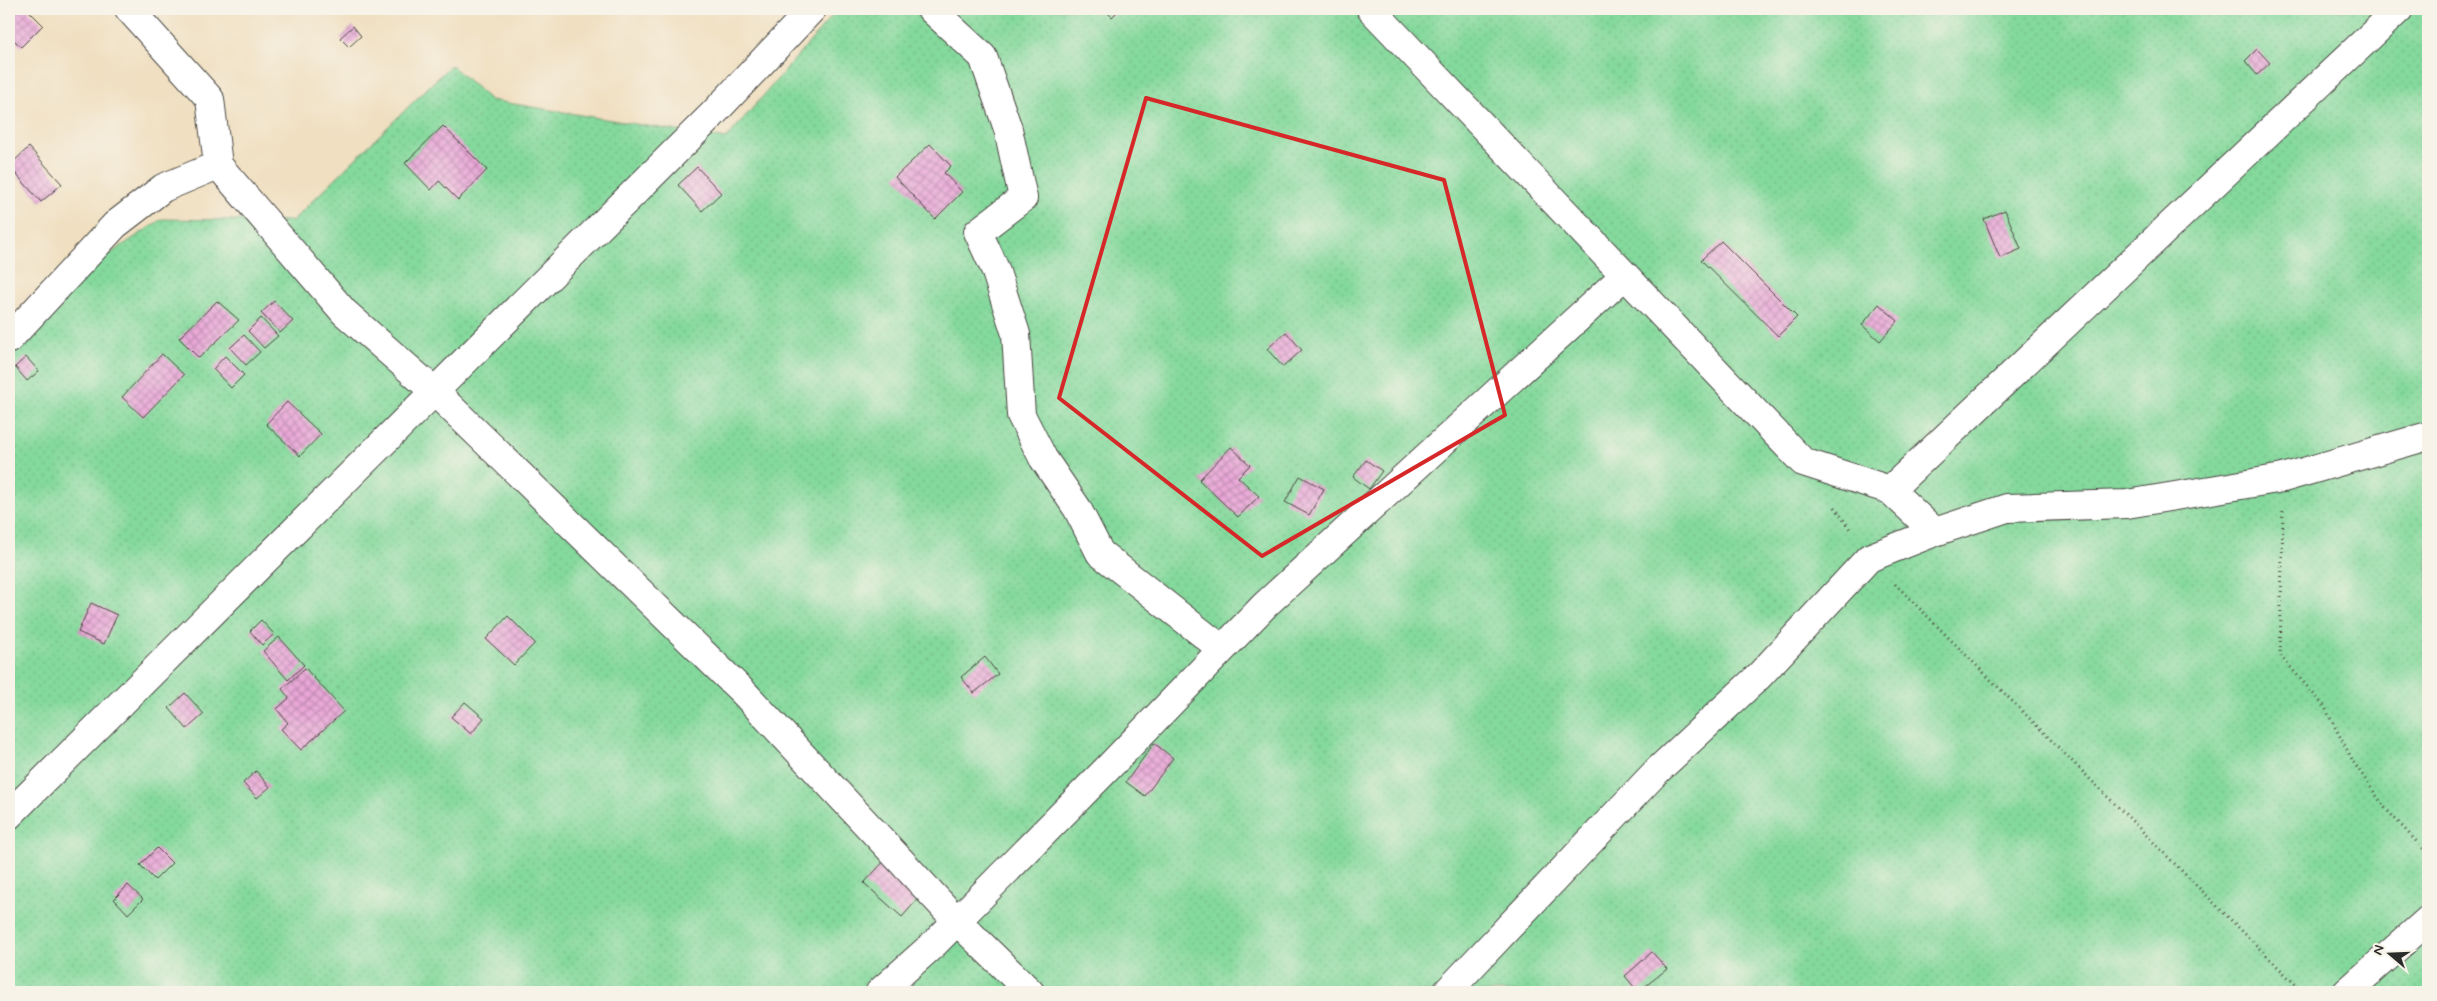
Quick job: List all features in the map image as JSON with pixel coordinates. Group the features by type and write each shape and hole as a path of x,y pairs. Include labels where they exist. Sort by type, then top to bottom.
{"street":[{"path":"129,9 210,99 218,165 344,312 435,392 745,694 957,921 1030,992"},
{"path":"9,815 710,117 812,9"},
{"path":"931,9 983,57 1008,129 1023,198 978,232 996,269 1016,334 1021,415 1043,458 1076,508 1100,553 1222,649"},
{"path":"1371,9 1803,462 1890,490 1936,532"},
{"path":"1890,490 2399,9"},
{"path":"9,339 115,225 163,188 218,165"},
{"path":"880,992 957,921 1106,770 1264,605 1625,275"},
{"path":"1447,992 1657,771 1759,676 1869,558 1936,532 2007,508 2127,504 2284,478 2428,436"},
{"path":"2347,992 2428,920"}],"path":[{"path":"2284,478 2280,655 2324,706 2354,763 2385,808 2428,854"},
{"path":"1831,502 1869,558 2303,992"}],"highlighted area":[{"path":"1146,98 1444,180 1505,415 1262,556 1059,398"}],"green space":[{"path":"838,9 2428,9 2428,992 9,992 9,358 84,271 162,219 292,221 451,65 490,100 726,139"}],"building":[{"path":"9,9 27,9 43,25 21,47 9,35"},
{"path":"387,9 400,9 393,15"},
{"path":"1104,9 1120,9 1112,17"},
{"path":"353,26 361,36 349,47 340,38"},
{"path":"2257,49 2270,63 2257,75 2245,61"},
{"path":"443,126 487,170 458,200 439,181 431,190 405,163"},
{"path":"930,144 951,166 944,173 962,192 935,219 895,177"},
{"path":"29,147 62,184 41,202 9,166"},
{"path":"697,167 721,193 702,211 678,185"},
{"path":"2005,210 2021,249 2000,258 1984,219"},
{"path":"1721,241 1797,317 1778,336 1701,260"},
{"path":"217,301 239,320 199,358 179,338"},
{"path":"274,301 293,321 280,333 261,313"},
{"path":"1879,304 1898,321 1880,341 1862,325"},
{"path":"261,318 278,336 264,348 248,331"},
{"path":"1286,332 1302,350 1283,367 1267,349"},
{"path":"244,335 260,352 246,365 230,348"},
{"path":"162,354 184,375 143,417 122,397"},
{"path":"225,356 244,375 231,388 213,369"},
{"path":"26,357 39,371 27,381 15,367"},
{"path":"287,402 321,434 300,456 266,424"},
{"path":"1231,447 1250,465 1238,477 1259,496 1238,517 1199,480"},
{"path":"1366,460 1382,471 1369,489 1353,477"},
{"path":"1300,476 1324,489 1309,515 1285,502"},
{"path":"91,603 117,615 104,644 78,632"},
{"path":"508,616 535,643 514,665 486,639"},
{"path":"261,620 274,634 262,645 250,631"},
{"path":"279,637 304,665 288,680 263,651"},
{"path":"985,657 998,674 974,693 961,677"},
{"path":"305,668 344,711 301,750 281,729 288,723 277,709 289,698 282,689"},
{"path":"185,693 204,714 187,729 169,708"},
{"path":"465,702 484,718 471,734 451,717"},
{"path":"1154,743 1173,758 1145,796 1126,782"},
{"path":"256,771 270,787 257,798 243,783"},
{"path":"157,848 172,863 155,880 140,865"},
{"path":"887,858 924,892 902,917 864,883"},
{"path":"128,885 143,899 128,914 114,899"},
{"path":"1652,952 1667,969 1638,992 1625,976"}]}
